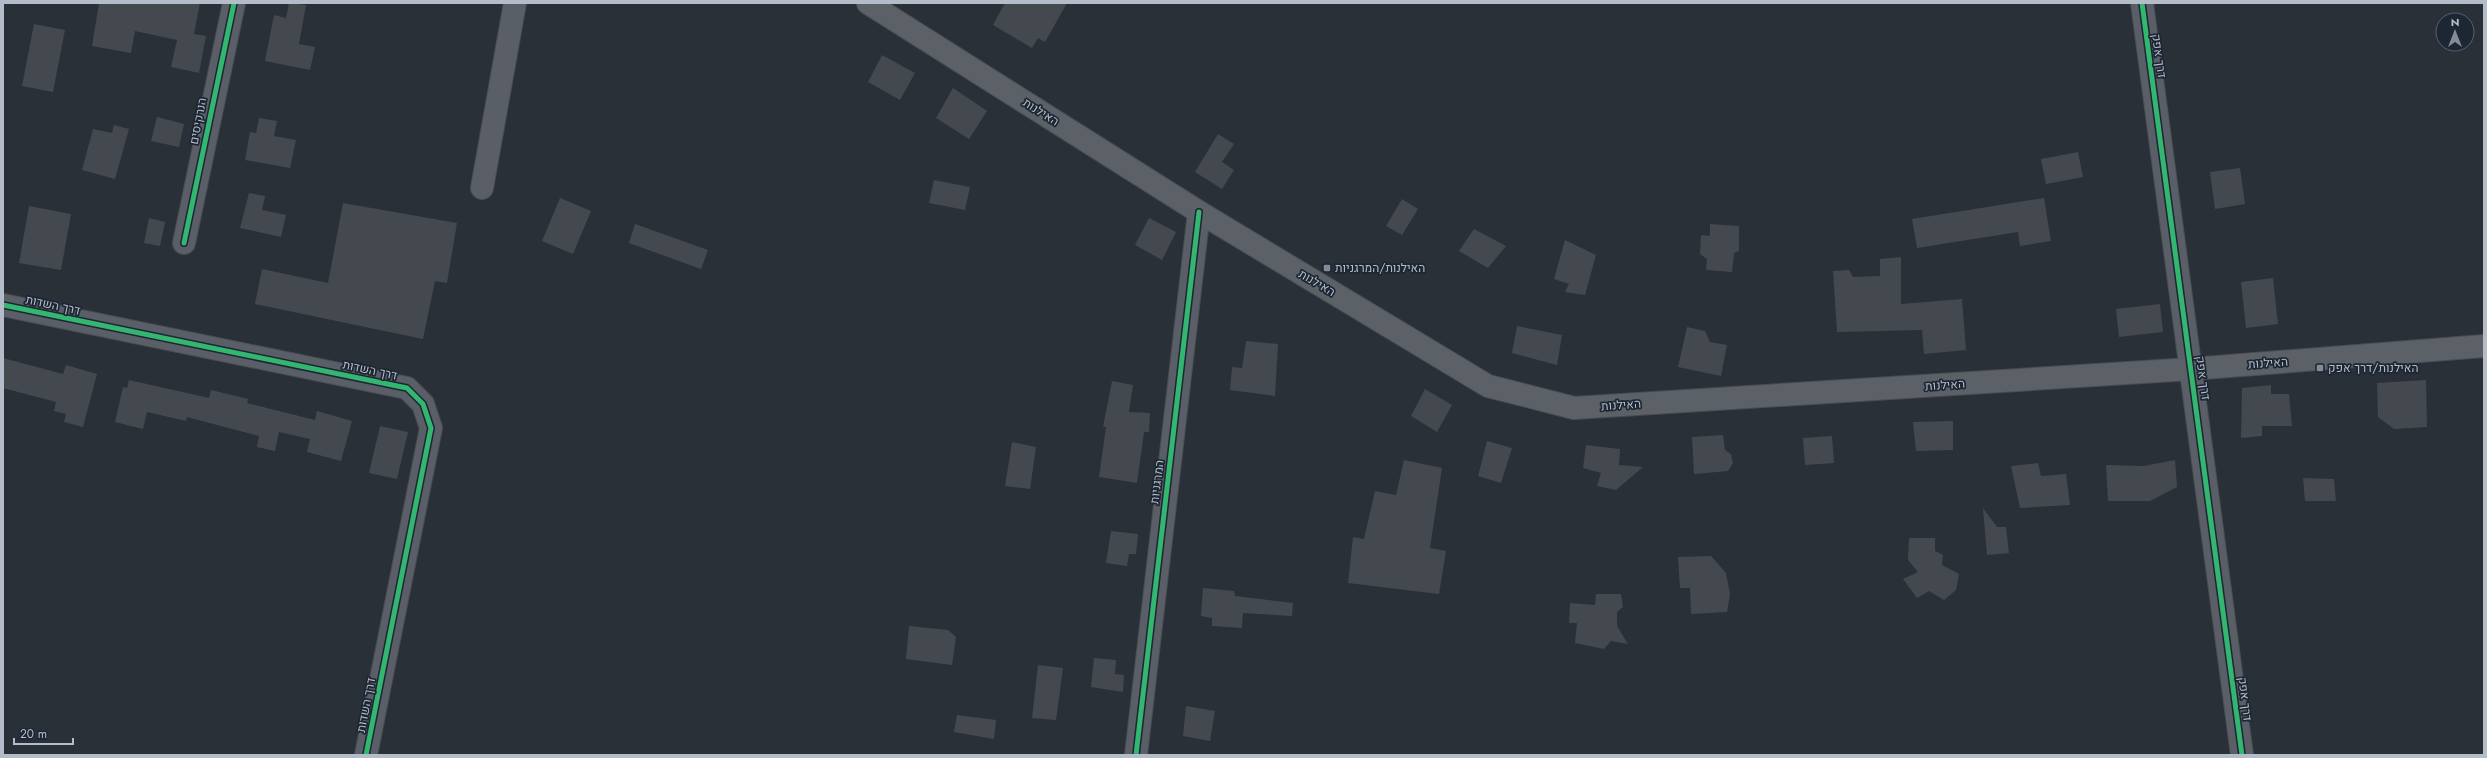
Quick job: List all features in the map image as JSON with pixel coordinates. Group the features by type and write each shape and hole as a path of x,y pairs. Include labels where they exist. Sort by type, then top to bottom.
{"main road":[{"name":"האילנות","path":"868,3 1199,212 1488,386 1574,408 2191,369 2484,346"}],"street":[{"name":"הנרקיסים","path":"184,243 234,3"},
{"path":"482,188 515,3"},
{"name":"דרך אפק","path":"2142,3 2242,755"},
{"name":"המרגניות","path":"1136,755 1199,212"},
{"name":"דרך השדות","path":"3,305 407,388 423,404 431,428 366,755"}],"building":[{"path":"99,3 200,3 194,34 206,36 199,73 171,67 177,40 135,31 131,53 92,46"},
{"path":"289,3 306,5 299,44 315,47 310,70 265,61 274,15 286,18"},
{"path":"1005,3 1067,3 1045,42 1038,38 1032,48 993,25"},
{"path":"34,24 65,30 53,92 22,86"},
{"path":"882,55 915,73 900,100 868,82"},
{"path":"953,88 987,111 969,139 936,118"},
{"path":"157,117 184,124 179,147 151,141"},
{"path":"259,118 277,121 274,136 296,140 290,168 245,160 250,132 256,133"},
{"path":"114,125 129,129 115,179 82,170 93,129 112,133"},
{"path":"1218,134 1234,144 1222,162 1234,170 1222,189 1195,172"},
{"path":"2078,152 2083,177 2046,184 2041,159"},
{"path":"2240,168 2245,204 2215,209 2210,172"},
{"path":"934,180 970,187 965,210 929,203"},
{"path":"249,193 265,196 262,210 286,215 281,237 240,228"},
{"path":"560,198 591,211 573,254 542,241"},
{"path":"2044,198 2051,241 2020,246 2018,232 1917,248 1912,219"},
{"path":"1402,199 1418,209 1402,235 1386,226"},
{"path":"343,203 457,223 447,283 435,281 423,339 255,304 262,269 328,283"},
{"path":"29,206 71,214 61,270 19,263"},
{"path":"149,218 165,222 160,246 144,243"},
{"path":"1149,218 1176,232 1162,260 1135,245"},
{"path":"635,224 708,250 701,269 629,243"},
{"path":"1710,224 1739,226 1739,251 1734,253 1732,272 1706,270 1707,259 1700,254 1701,235 1710,236"},
{"path":"1474,229 1506,246 1488,268 1459,251"},
{"path":"1565,240 1596,255 1585,295 1565,292 1569,284 1554,279"},
{"path":"1901,257 1901,304 1962,299 1966,350 1924,354 1922,330 1837,332 1833,271 1849,270 1853,277 1880,276 1880,259"},
{"path":"2273,278 2278,324 2246,328 2241,282"},
{"path":"2160,304 2163,332 2119,337 2116,309"},
{"path":"1517,326 1562,335 1557,365 1512,353"},
{"path":"1687,327 1705,331 1710,342 1727,345 1721,376 1678,367"},
{"path":"1246,341 1278,344 1275,396 1230,390 1232,367 1242,368"},
{"path":"3,358 63,374 66,365 97,374 83,427 64,422 66,414 54,411 56,402 3,388"},
{"path":"129,380 209,398 211,390 248,399 247,403 315,420 317,411 352,421 341,461 307,452 310,439 279,432 275,451 257,447 259,436 187,417 186,421 147,412 143,429 115,422 123,387 127,388"},
{"path":"2426,380 2427,427 2394,429 2378,417 2377,383"},
{"path":"1112,381 1133,385 1129,412 1150,413 1149,432 1144,432 1137,483 1099,477 1106,427 1103,427"},
{"path":"2271,385 2271,394 2289,394 2292,426 2262,426 2262,436 2241,438 2242,388"},
{"path":"1425,389 1452,405 1437,432 1411,416"},
{"path":"1953,421 1953,450 1916,451 1913,422"},
{"path":"380,426 408,432 397,479 369,473"},
{"path":"1723,435 1725,450 1731,454 1733,463 1728,471 1694,474 1692,437"},
{"path":"1832,436 1834,463 1805,465 1803,438"},
{"path":"1487,441 1512,448 1501,483 1478,476"},
{"path":"1012,442 1036,447 1030,489 1005,486"},
{"path":"1586,445 1620,449 1619,465 1643,467 1616,490 1597,486 1601,473 1583,468"},
{"path":"1404,460 1442,468 1430,548 1446,551 1439,594 1348,583 1353,537 1364,539 1375,491 1396,495"},
{"path":"2175,460 2177,487 2150,501 2108,501 2106,465 2144,466"},
{"path":"2038,463 2041,476 2066,474 2070,505 2020,508 2011,466"},
{"path":"2303,478 2334,479 2336,501 2305,501"},
{"path":"1983,508 1997,527 2006,527 2009,553 1987,555"},
{"path":"1111,531 1138,534 1136,554 1129,554 1127,566 1106,563"},
{"path":"1909,538 1935,538 1935,551 1943,555 1942,565 1959,574 1956,590 1944,600 1929,591 1917,598 1903,579 1918,572 1908,560"},
{"path":"1711,556 1726,573 1730,594 1727,612 1691,614 1690,588 1680,588 1678,557"},
{"path":"1203,588 1234,591 1235,596 1293,603 1292,616 1243,613 1242,628 1212,626 1212,618 1201,616"},
{"path":"1596,594 1621,594 1623,607 1617,612 1617,626 1628,644 1611,641 1604,649 1575,643 1577,623 1569,623 1570,603 1595,605"},
{"path":"909,626 948,630 956,637 952,665 906,659"},
{"path":"1094,658 1116,660 1115,674 1124,675 1123,692 1091,687"},
{"path":"1038,665 1063,668 1056,720 1032,718"},
{"path":"1186,706 1215,711 1210,741 1183,736"},
{"path":"957,715 996,720 994,739 954,732"}],"cycle path":[{"path":"184,243 234,3"},
{"path":"2142,3 2242,755"},
{"path":"1136,755 1199,212"},
{"path":"3,305 407,388 423,404 431,428 366,755"}],"place":[{"name":"האילנות/המרגניות","path":"1327,268"},
{"name":"האילנות/דרך אפק","path":"2320,368"}]}
